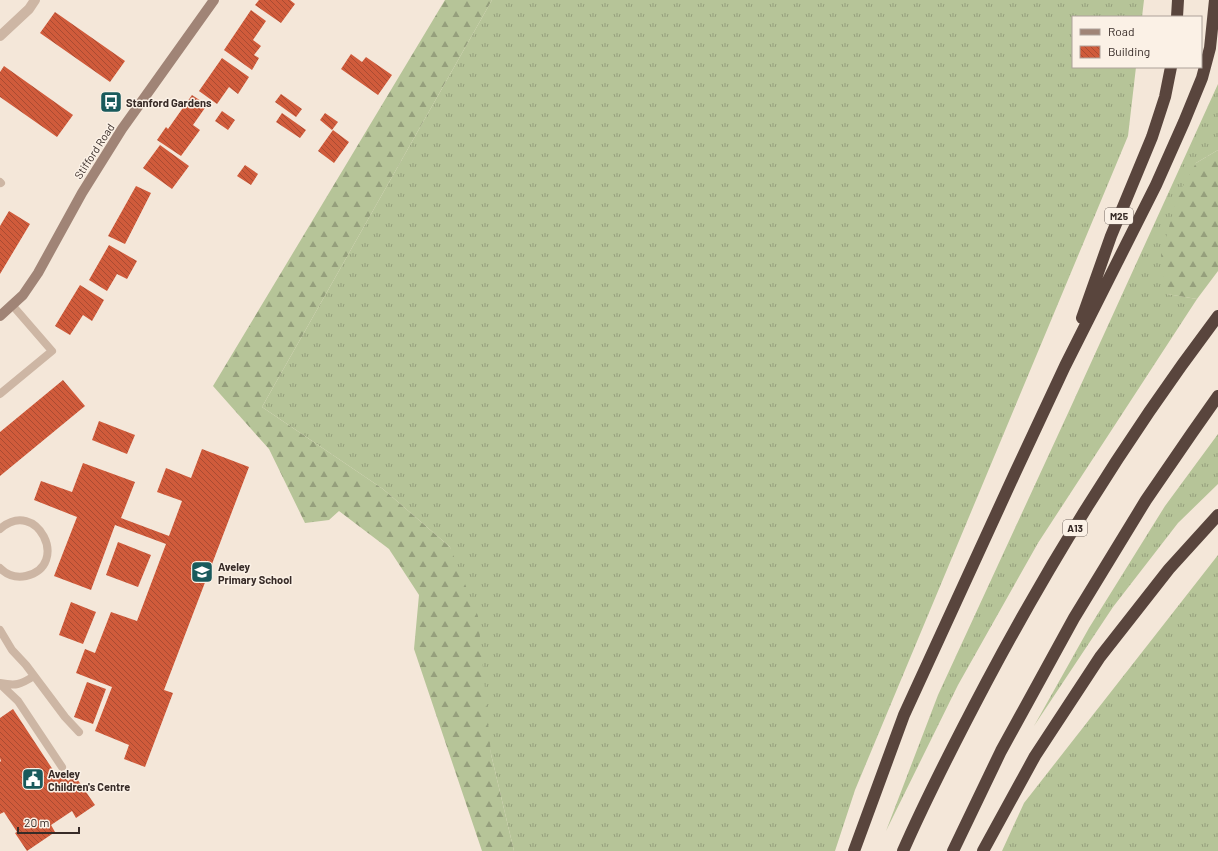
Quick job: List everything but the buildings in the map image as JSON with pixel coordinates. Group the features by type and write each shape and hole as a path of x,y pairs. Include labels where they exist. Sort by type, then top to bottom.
{"highway":[{"path":"1177,16 1178,0"},
{"path":"854,851 904,715 1015,472 1156,185 1199,85 1210,48 1216,0"},
{"name":"M25","path":"1066,366 1111,236 1152,137 1165,97 1171,68"},
{"name":"A13","path":"903,851 950,752 1023,614 1103,481 1191,352 1218,316"},
{"path":"953,851 1001,751 1074,618 1146,500 1218,396"},
{"path":"983,851 1035,756 1100,658 1169,569 1218,515"}],"street":[{"path":"0,36 29,10 35,0"},
{"name":"Stifford Road","path":"0,316 13,306 23,295 38,273 82,192 122,129 214,0"}],"lane":[{"path":"0,394 52,351 13,306"},
{"path":"0,529 12,522 29,522 37,527 43,534 47,543 47,553 44,562 30,575 21,577 11,576 1,572"},
{"path":"0,630 12,650 65,717 79,732"},
{"path":"0,684 15,686 24,683 34,676"},
{"path":"0,684 18,701 62,767"}],"green space":[{"path":"445,0 492,0 262,407 383,489 450,547 478,616 491,754 514,851 482,851 414,649 419,595 389,549 339,511 329,520 305,523 269,449 213,386"},
{"path":"492,0 1144,0 1142,16 1072,16 1072,68 1136,68 1128,136 855,790 835,851 514,851 491,754 450,547 383,489 262,407"},
{"path":"1218,84 1218,150 1196,163 1167,294 1197,299 1038,543 958,685 886,831 938,695"},
{"path":"1218,150 1218,271 1197,299 1166,294 1161,255 1178,195 1196,163"},
{"path":"1218,434 1218,484 1178,523 1113,607 1034,726 1089,628 1165,506"},
{"path":"1218,555 1218,851 1002,851 1024,803"}],"place":[{"name":"Stanford Gardens","path":"111,102"},
{"name":"Aveley Primary School","path":"202,572"},
{"name":"Aveley Children's Centre","path":"33,779"}]}
